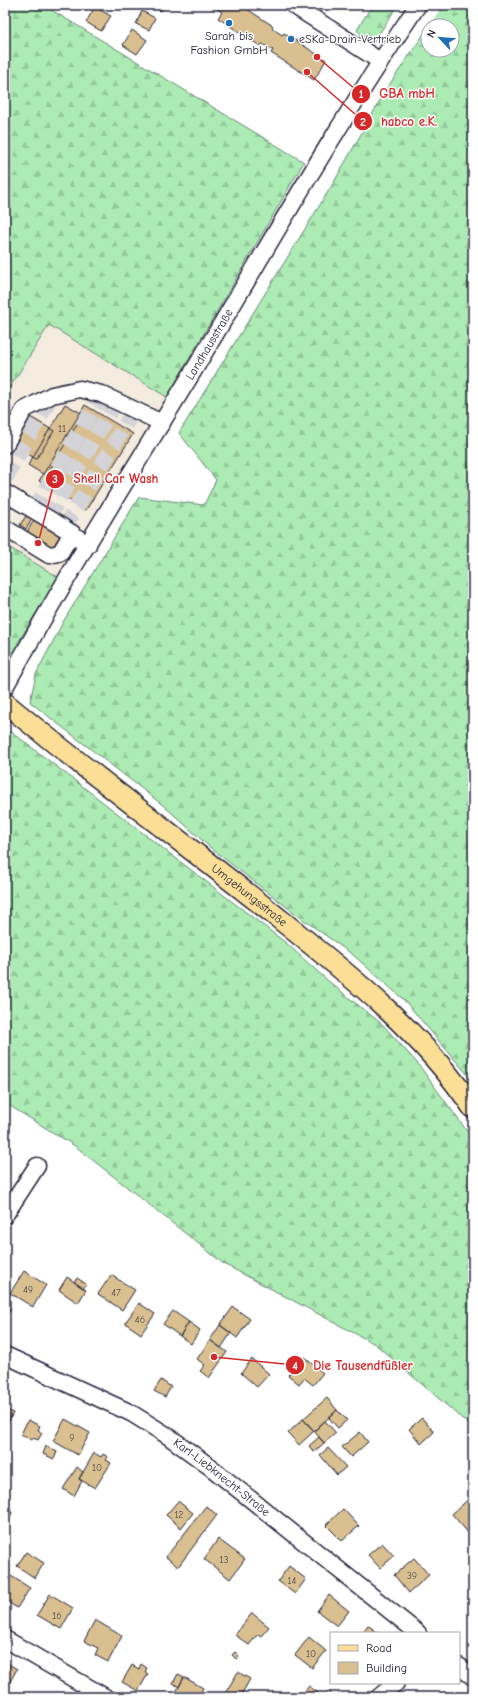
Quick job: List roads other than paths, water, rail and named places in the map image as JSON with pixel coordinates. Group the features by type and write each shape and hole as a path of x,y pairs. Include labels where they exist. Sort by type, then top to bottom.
{"main road":[{"name":"Umgehungsstraße","path":"5,703 345,972 410,1031 442,1067 473,1108"}],"street":[{"path":"293,5 380,61"},
{"name":"Landhausstraße","path":"5,687 88,545 162,424 177,412 380,61 418,5"},
{"path":"5,445 24,410 52,395 80,389 101,394 162,424"},
{"path":"5,493 47,523 72,534 88,545"},
{"path":"5,528 48,555 60,553 72,534"},
{"path":"5,1215 37,1166"},
{"name":"Karl-Liebknecht-Straße","path":"5,1355 125,1410 162,1431 209,1466 417,1632"},
{"path":"5,1639 105,1697"},
{"path":"460,1667 473,1677"},
{"path":"379,1697 395,1684"}],"tunnel":[{"path":"34,510 101,394"},
{"path":"5,478 52,395"},
{"path":"48,518 116,401"},
{"path":"64,528 134,410"}],"place":[{"name":"Sarah bis Fashion GmbH","path":"229,23"},
{"name":"eSKa-Drain-Vertrieb","path":"291,39"},
{"name":"GBA mbH","path":"317,57"},
{"name":"habco e.K.","path":"307,72"},
{"name":"Shell Car Wash","path":"38,543"},
{"name":"Die Tausendfüßler","path":"214,1357"}]}
